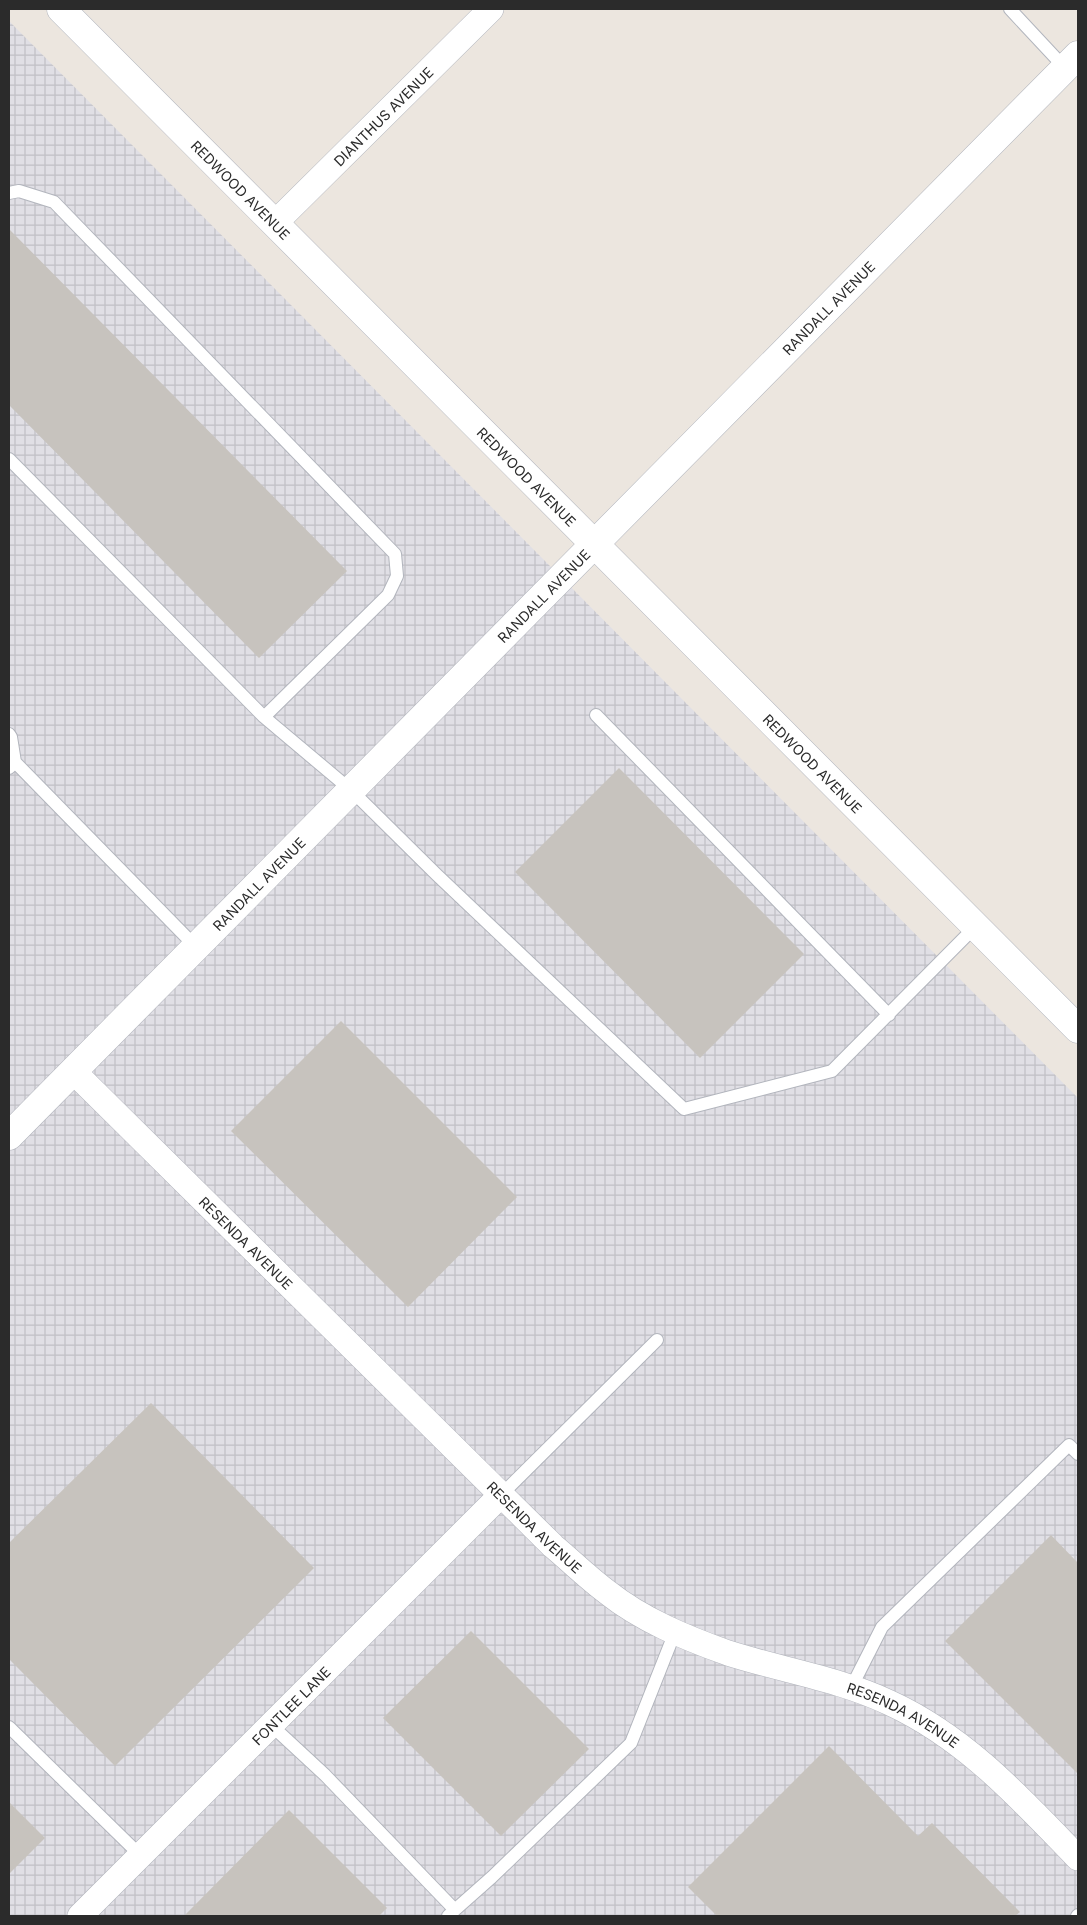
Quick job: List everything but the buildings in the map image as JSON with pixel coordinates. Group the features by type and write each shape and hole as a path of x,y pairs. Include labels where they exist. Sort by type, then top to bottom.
{"street":[{"name":"REDWOOD AVENUE","path":"61,9 1078,1029"},
{"name":"DIANTHUS AVENUE","path":"275,223 491,9"},
{"name":"RANDALL AVENUE","path":"9,1136 195,946 352,791 1074,61"},
{"name":"RESENDA AVENUE","path":"73,1071 552,1546 608,1593 675,1632 728,1652 851,1688 889,1702 927,1722 967,1751 1008,1785 1078,1858"},
{"name":"FONTLEE LANE","path":"84,1915 140,1855 501,1495"}],"lane":[{"path":"1010,9 1074,61"},
{"path":"9,193 19,192 54,202 395,554 398,576 388,594 264,717"},
{"path":"9,459 264,717 352,791 444,882 684,1109 832,1071 976,926"},
{"path":"596,715 889,1015"},
{"path":"9,734 11,736 12,765 195,946"},
{"path":"501,1495 657,1340"},
{"path":"851,1688 882,1627 1069,1445 1078,1454"},
{"path":"271,1725 325,1775 452,1913 631,1743 675,1632"},
{"path":"9,1727 140,1855"}],"shaded area":[{"path":"9,21 1078,1098 1078,1916 9,1916"}]}
